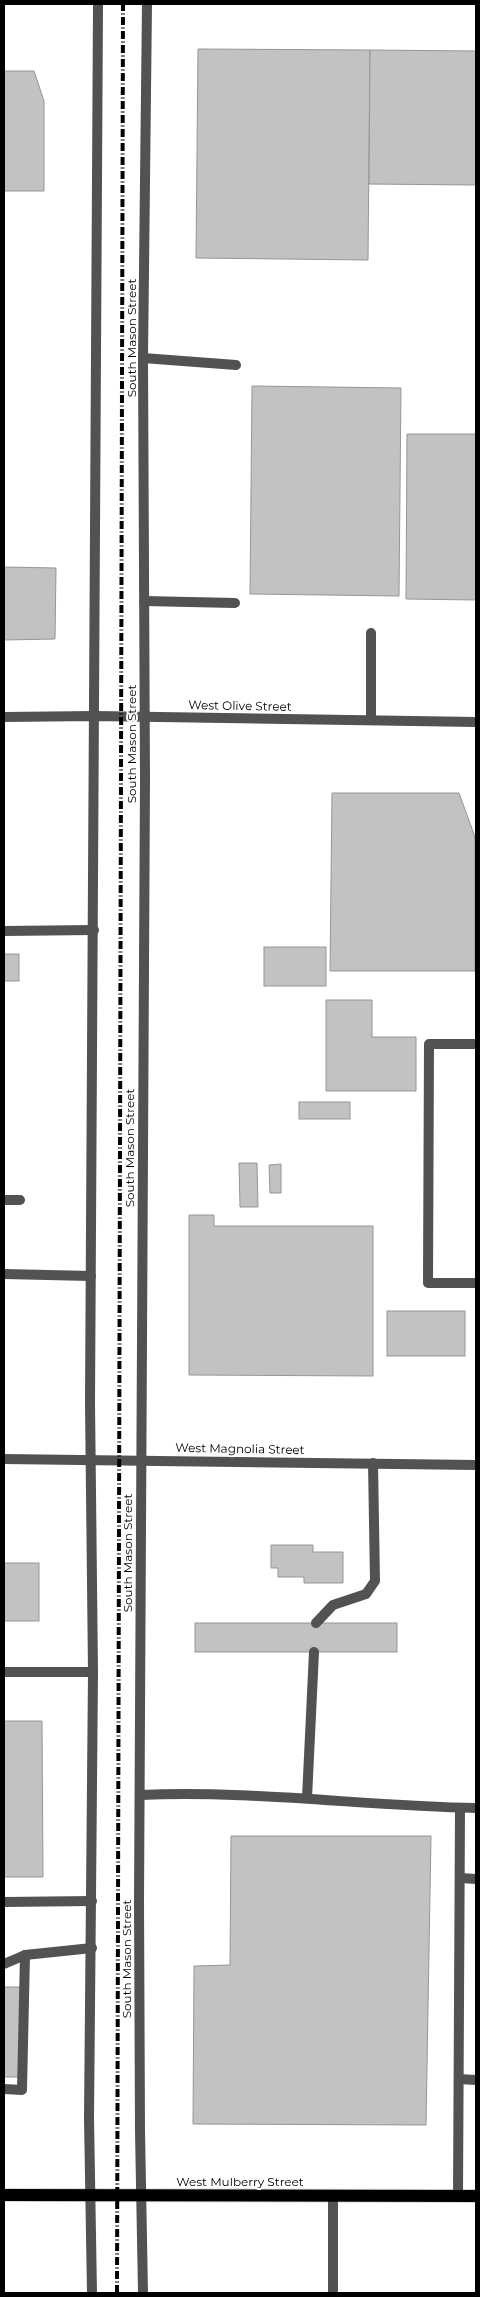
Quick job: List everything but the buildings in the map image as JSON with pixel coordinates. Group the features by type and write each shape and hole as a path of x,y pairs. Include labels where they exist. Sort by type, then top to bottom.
{"main road":[{"name":"West Mulberry Street","path":"4,2195 476,2196"}],"street":[{"path":"92,2293 89,2118 94,1672 90,1459 98,4"},
{"name":"South Mason Street","path":"143,2293 141,2196 140,1460 147,4"},
{"path":"144,358 236,365"},
{"path":"144,601 235,603"},
{"path":"371,633 371,720"},
{"name":"West Olive Street","path":"4,717 95,716 476,722"},
{"path":"4,931 94,930"},
{"path":"476,1044 429,1044 428,1263 428,1283 476,1283"},
{"path":"4,1200 20,1200"},
{"path":"4,1274 91,1276"},
{"name":"West Magnolia Street","path":"4,1459 476,1465"},
{"path":"316,1623 333,1606 366,1594 375,1581 374,1463"},
{"path":"307,1798 314,1652"},
{"path":"4,1672 94,1672"},
{"path":"140,1794 179,1793 307,1798 476,1808"},
{"path":"458,2196 460,1808"},
{"path":"460,1878 476,1879"},
{"path":"4,1902 92,1901"},
{"path":"4,1964 24,1955 92,1948"},
{"path":"4,2089 22,2090 24,1955"},
{"path":"458,2079 476,2080"},
{"path":"333,2196 333,2293"}],"railway":[{"path":"117,2293 123,4"}]}
